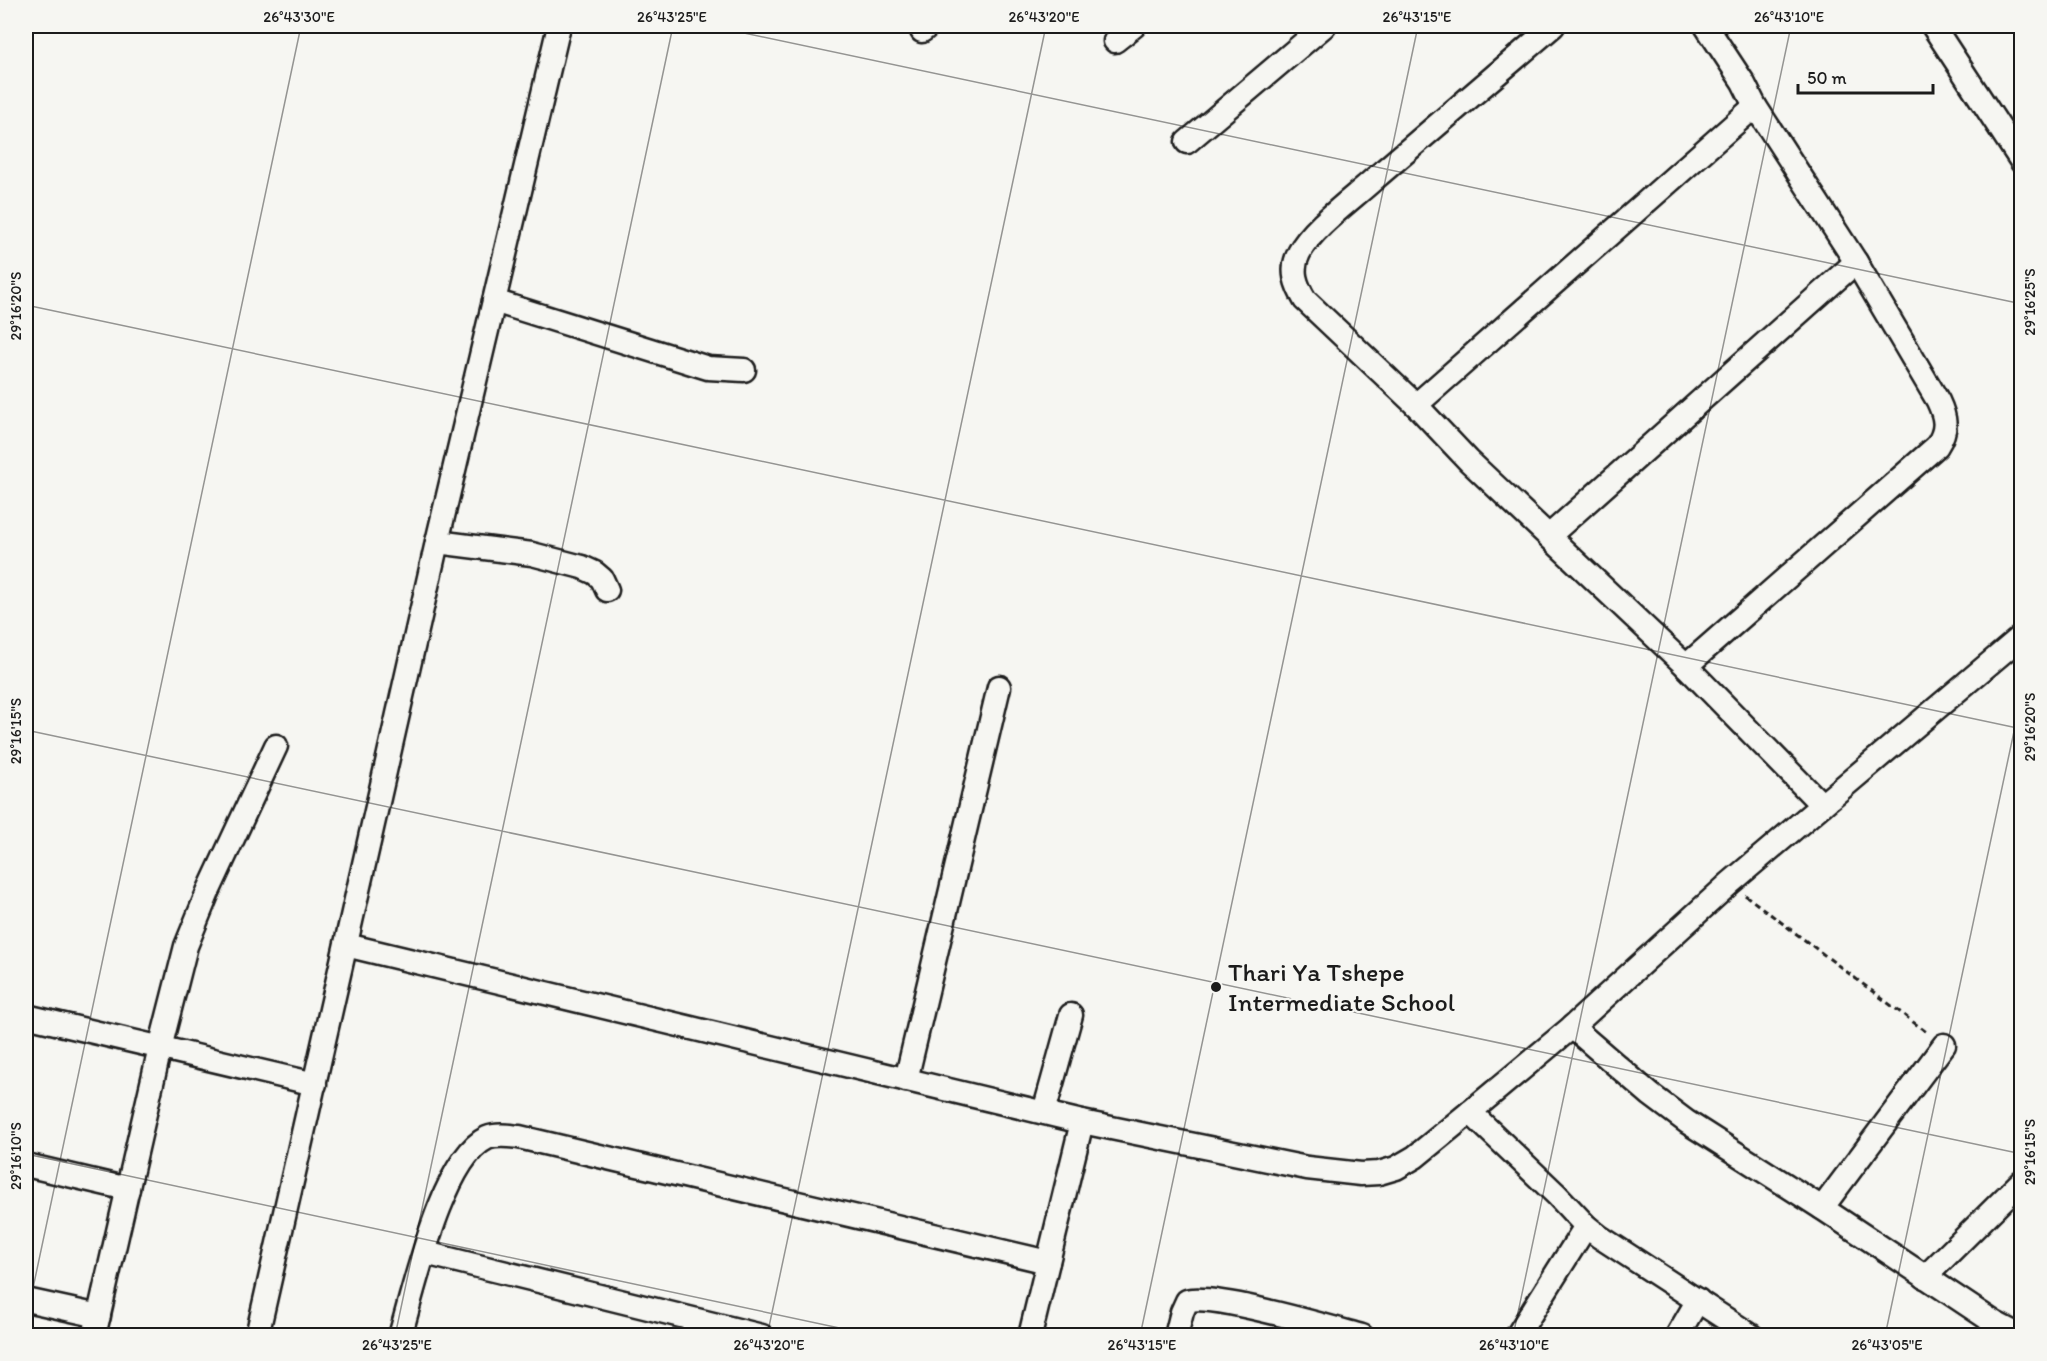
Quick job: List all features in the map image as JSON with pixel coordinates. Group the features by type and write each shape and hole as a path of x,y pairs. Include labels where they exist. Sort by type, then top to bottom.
{"street":[{"path":"257,1335 437,542 559,26"},
{"path":"1115,41 1134,26"},
{"path":"1553,26 1324,223 1298,255 1294,276 1297,287 1305,300 1416,405 1469,461 1686,666 1822,805"},
{"path":"1686,666 1928,454 1942,438 1946,423 1938,401 1856,262 1706,26"},
{"path":"1933,26 2022,162"},
{"path":"1187,142 1316,28"},
{"path":"1416,405 1755,106"},
{"path":"1549,537 1856,262"},
{"path":"494,301 708,368 744,370"},
{"path":"437,542 532,554 582,567 602,579 607,590"},
{"path":"346,945 1082,1122 1307,1168 1361,1174 1379,1173 1396,1168 1415,1156 1470,1112 1572,1026 1730,883 2022,636"},
{"path":"906,1080 999,687"},
{"path":"26,1300 96,1326 186,946 208,892 276,746"},
{"path":"26,1016 315,1084"},
{"path":"1044,1112 1071,1016"},
{"path":"1572,1026 1651,1095 1687,1122 1995,1323 2020,1335"},
{"path":"1822,1208 1944,1045"},
{"path":"1470,1112 1586,1226 1622,1252 1752,1335"},
{"path":"1029,1335 1082,1122"},
{"path":"400,1335 424,1253 446,1193 460,1164 486,1138 501,1135 519,1137 1048,1262"},
{"path":"26,1165 128,1189"},
{"path":"1925,1277 2022,1181"},
{"path":"1517,1335 1586,1226"},
{"path":"424,1253 762,1335"},
{"path":"1176,1335 1187,1301 1193,1299 1221,1301 1362,1335"},
{"path":"1677,1335 1698,1300"}],"path":[{"path":"1730,883 1944,1045"}],"place":[{"name":"Thari Ya Tshepe Intermediate School","path":"1216,987"}]}
